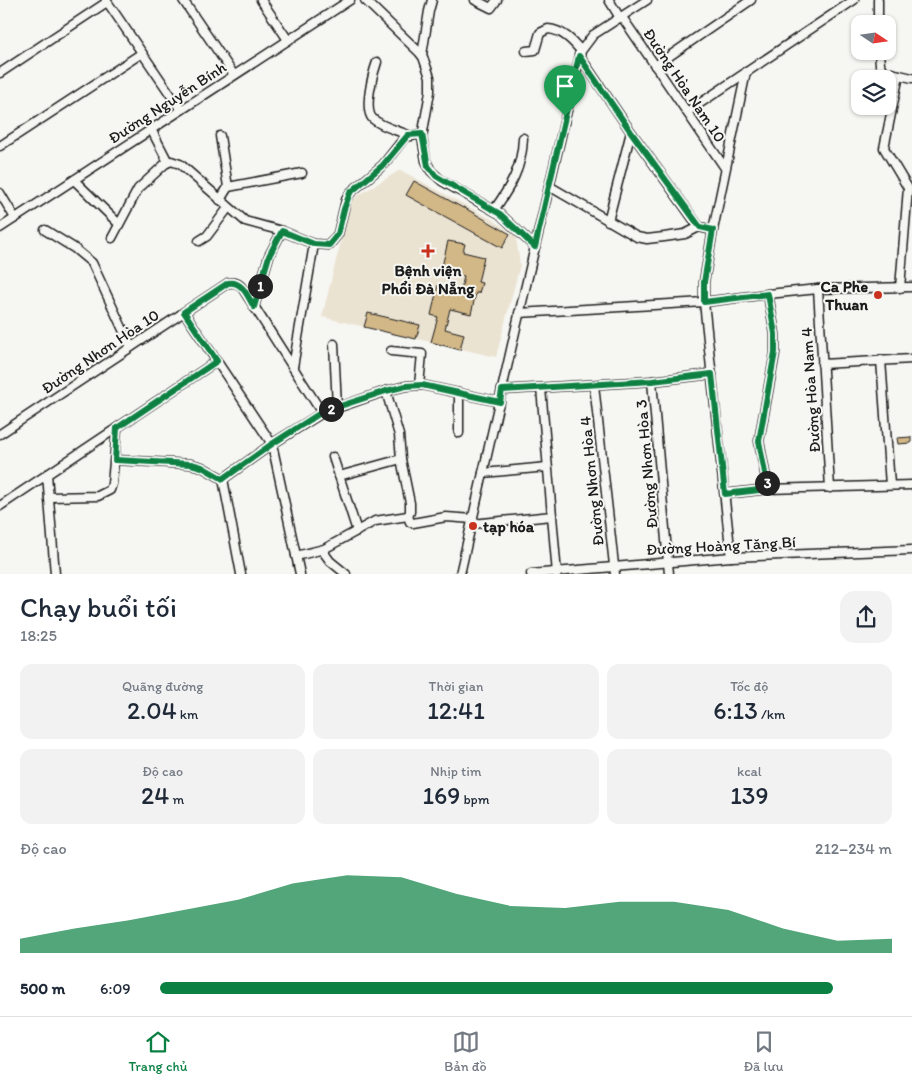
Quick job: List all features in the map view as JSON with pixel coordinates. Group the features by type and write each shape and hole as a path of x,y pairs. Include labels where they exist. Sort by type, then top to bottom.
{"street":[{"path":"183,0 234,75"},
{"path":"262,0 288,40"},
{"name":"Đường Nguyễn Bính","path":"0,228 350,0"},
{"path":"365,0 422,55 429,69 430,83 422,134 428,166 436,176 494,210 510,222 535,247"},
{"path":"422,55 432,0"},
{"path":"475,0 491,8 497,0"},
{"name":"Đường Hòa Nam 10","path":"609,0 725,168"},
{"path":"460,574 580,53 593,35 647,0"},
{"path":"655,66 751,0"},
{"path":"687,112 854,0"},
{"path":"878,0 878,15"},
{"path":"0,73 107,1 180,110"},
{"path":"526,51 535,50 540,34 548,29 562,33 572,40 631,132 700,227"},
{"path":"0,146 142,53"},
{"path":"880,60 882,69 887,72 912,78"},
{"path":"377,62 368,106 370,115 380,123 408,135 422,134"},
{"path":"731,557 704,302 704,282 725,168 746,72"},
{"path":"899,75 884,148 909,183 900,288"},
{"path":"151,129 168,162"},
{"path":"608,221 631,132"},
{"path":"112,238 138,189 168,162 176,162 228,208 248,222 282,231 314,244 325,246 333,242 338,234 350,193 383,165 408,135"},
{"path":"220,136 228,187 220,200"},
{"path":"494,210 509,188 519,167 523,152 523,138"},
{"path":"228,187 302,173"},
{"path":"74,180 119,224"},
{"path":"549,186 637,237 648,239 685,234 700,227 713,230"},
{"path":"0,193 15,218"},
{"path":"199,241 207,236 228,208"},
{"path":"45,230 74,248 92,263 131,347"},
{"path":"254,307 269,256 282,231"},
{"path":"293,367 314,244"},
{"name":"Đường Nhơn Hòa 10","path":"0,434 232,282 240,285 322,412"},
{"path":"519,313 704,302 818,290 912,287"},
{"name":"Đường Hòa Nam 4","path":"818,290 830,488"},
{"path":"768,294 775,334 775,352 759,441 768,489"},
{"path":"184,312 272,444 300,574"},
{"path":"334,344 337,407"},
{"path":"391,351 422,354 419,385"},
{"path":"822,364 912,359"},
{"path":"881,360 890,486"},
{"path":"0,506 217,361"},
{"path":"502,390 652,381 712,374"},
{"name":"Đường Nhơn Hòa 3","path":"652,381 669,574"},
{"path":"223,479 272,444 322,412 386,391 419,385 500,402"},
{"name":"Đường Nhơn Hòa 4","path":"594,385 615,570"},
{"path":"541,388 557,573"},
{"path":"386,391 399,435 401,459 410,503 408,516 410,522 414,523 440,518 472,522 552,516"},
{"path":"459,393 459,433"},
{"path":"49,497 98,496 110,490 115,460 117,428"},
{"path":"333,458 357,531"},
{"path":"339,476 401,459"},
{"path":"115,460 191,464 202,467 223,479 241,574"},
{"path":"483,473 547,467"},
{"path":"47,474 55,574"},
{"path":"725,494 768,489 912,485"},
{"path":"296,556 322,550 375,521 408,516"},
{"path":"322,550 330,561 346,574"},
{"name":"Đường Hoàng Tăng Bí","path":"531,574 615,570 669,561 731,557 912,550"}],"shaded area":[{"name":"Bệnh viện Phổi Đà Nẵng","path":"400,170 495,221 516,237 520,265 496,357 322,317 351,200"}],"building":[{"path":"414,181 510,234 502,248 406,195"},
{"path":"448,241 465,244 463,252 484,257 478,282 482,283 479,293 476,293 471,314 450,309 445,329 464,334 460,350 431,342 438,317 431,315 438,285 461,290 464,276 441,271"},
{"path":"368,313 420,325 416,339 364,327"},
{"path":"911,437 911,443 898,444 897,438"}],"place":[{"name":"Bệnh viện Phổi Đà Nẵng","path":"428,251"},
{"name":"Ca Phe Thuan","path":"878,295"},
{"name":"tạp hóa","path":"473,526"}],"route":[{"path":"579,56 700,227 713,230 704,282 704,302 768,294 775,334 775,352 759,441 768,489 725,494 712,374 652,381 502,390 500,402 422,385 406,386 322,412 272,444 223,479 202,467 191,464 115,460 117,428 217,361 184,312 232,282 243,288 254,307 269,256 282,231 314,244 325,246 333,242 338,234 346,200 350,193 383,165 408,135 422,134 430,171 442,181 500,214 535,247 565,116 579,56"}]}
